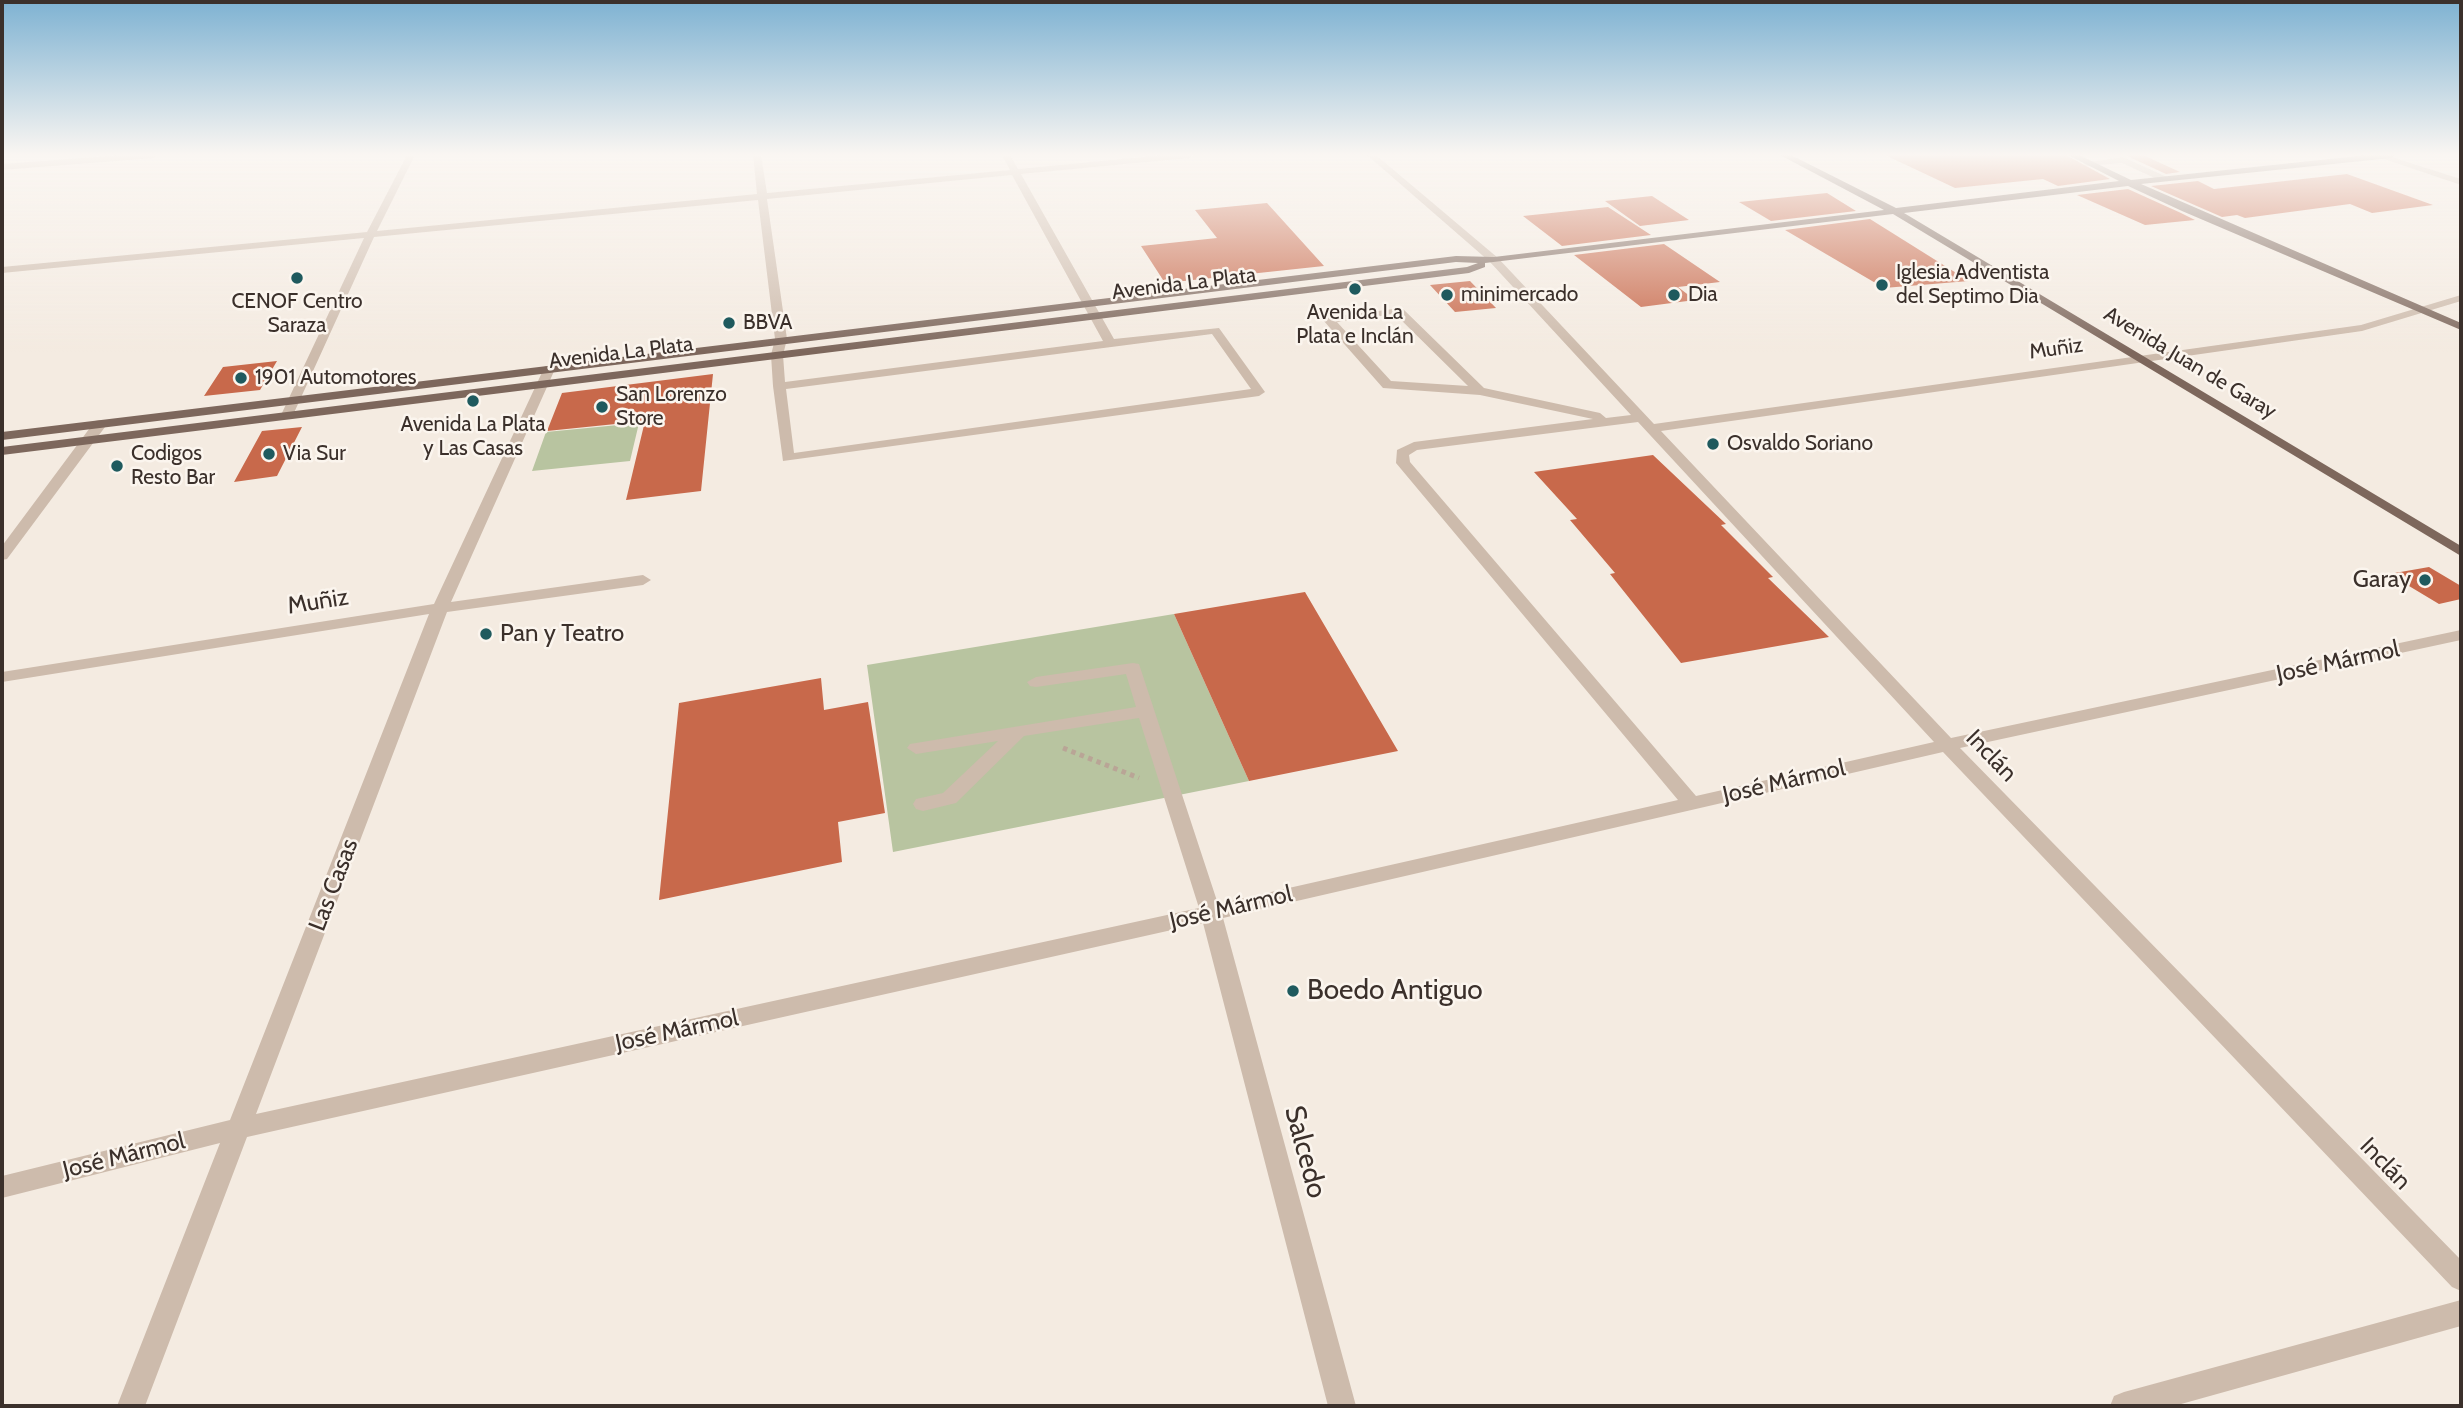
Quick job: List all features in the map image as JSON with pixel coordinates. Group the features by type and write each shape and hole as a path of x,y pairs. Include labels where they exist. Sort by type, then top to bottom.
{"main road":[{"name":"Avenida La Plata","path":"2,436 781,339 1456,259 1494,260 1823,221"},
{"name":"Avenida Juan de Garay","path":"1911,221 2461,552"},
{"path":"2214,221 2461,327"},
{"name":"Avenida La Plata","path":"2,451 1468,270 1494,260"}],"street":[{"path":"287,415 377,221"},
{"path":"2,270 514,221"},
{"path":"765,221 781,339 777,355 779,386 788,458 1259,392 1215,330 779,386"},
{"path":"1042,221 1111,344"},
{"name":"Inclán","path":"1448,221 1494,260 1947,745 2461,1278"},
{"name":"Muñiz","path":"1614,419 1648,423 2146,360 2362,328 2461,298"},
{"path":"1480,391 1398,310 1329,320 1387,385 1480,391 1614,419"},
{"name":"Las Casas","path":"131,1406 440,608 550,369"},
{"path":"1614,419 1413,446 1402,453 1403,463 1691,803"},
{"path":"2,556 100,424"},
{"name":"Muñiz","path":"2,677 440,608 643,580"},
{"name":"José Mármol","path":"2,1187 240,1128 1211,913 1947,745 2461,635"},
{"name":"Salcedo","path":"1036,682 1133,668 1211,913 1342,1406"},
{"path":"916,748 1146,711"},
{"path":"923,804 949,798 1019,731"},
{"path":"2124,1406 2461,1313"}],"path":[{"path":"1019,731 1171,790"}],"green space":[{"path":"639,423 630,461 532,471 546,432"},
{"path":"1174,614 1249,781 893,852 867,665"}],"building":[{"path":"1203,221 1283,221 1324,266 1165,283 1141,246 1217,238"},
{"path":"1529,221 1629,221 1651,235 1562,246"},
{"path":"1633,221 1683,221 1640,226"},
{"path":"1873,221 1969,281 1884,288 1785,230"},
{"path":"2135,221 2188,221 2145,225"},
{"path":"1664,244 1720,282 1678,287 1695,300 1641,307 1574,255"},
{"path":"1470,281 1496,308 1455,312 1430,285"},
{"name":"1901 Automotores","path":"277,361 260,390 204,396 223,367"},
{"path":"713,374 701,491 626,500 645,421 547,431 562,393"},
{"name":"Via Sur","path":"302,427 277,476 234,482 262,431"},
{"path":"1653,455 1726,524 1721,525 1773,577 1768,578 1829,637 1681,663 1610,574 1615,573 1570,520 1577,519 1534,472"},
{"name":"Garay","path":"2429,567 2461,586 2461,599 2439,604 2389,574"},
{"path":"1305,592 1398,751 1249,781 1174,614"},
{"path":"821,678 824,710 868,702 885,813 838,822 842,862 659,900 679,703"}],"place":[{"name":"CENOF Centro Saraza","path":"297,278"},
{"name":"Iglesia Adventista del Septimo Dia","path":"1882,285"},
{"name":"Avenida La Plata e Inclán","path":"1355,289"},
{"name":"minimercado","path":"1447,295"},
{"name":"Dia","path":"1674,295"},
{"name":"BBVA","path":"729,323"},
{"name":"1901 Automotores","path":"241,378"},
{"name":"Avenida La Plata y Las Casas","path":"473,401"},
{"name":"San Lorenzo Store","path":"602,407"},
{"name":"Osvaldo Soriano","path":"1713,444"},
{"name":"Via Sur","path":"269,454"},
{"name":"Codigos Resto Bar","path":"117,466"},
{"name":"Garay","path":"2425,580"},
{"name":"Pan y Teatro","path":"486,634"},
{"name":"Boedo Antiguo","path":"1293,991"}]}
